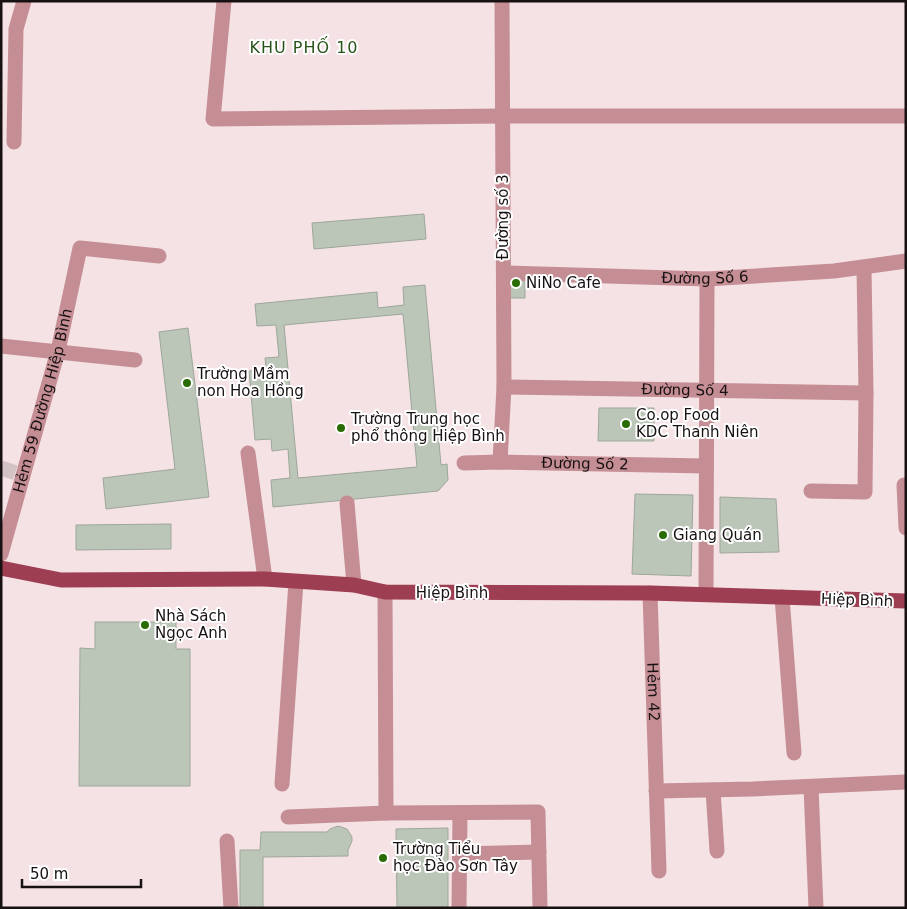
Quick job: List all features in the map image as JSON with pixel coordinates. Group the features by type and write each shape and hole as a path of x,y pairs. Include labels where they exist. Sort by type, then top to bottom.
{"main road":[{"name":"Hiệp Bình","path":"1,568 61,580 265,579 354,585 386,592 650,592 906,601"}],"street":[{"path":"14,142 16,29 24,1"},
{"path":"224,1 213,119 503,116 906,116"},
{"name":"Đường số 3","path":"500,462 504,386 502,1"},
{"name":"Hẻm 59 Đường Hiệp Bình","path":"1,554 58,351 80,248 159,256"},
{"name":"Đường Số 6","path":"504,274 707,279 864,268 906,261"},
{"path":"811,492 865,492 864,268"},
{"path":"706,594 707,279"},
{"path":"1,346 135,360"},
{"name":"Đường Số 4","path":"504,386 866,393"},
{"path":"248,453 265,579"},
{"name":"Đường Số 2","path":"464,463 706,466"},
{"path":"906,485 904,485 906,528"},
{"path":"347,503 354,585"},
{"path":"282,784 296,582"},
{"path":"386,592 386,813"},
{"name":"Hẻm 42","path":"650,592 659,871"},
{"path":"782,597 794,753"},
{"path":"656,791 906,782"},
{"path":"811,786 816,908"},
{"path":"713,790 717,851"},
{"path":"288,817 386,813 538,812 540,908"},
{"path":"459,908 460,813"},
{"path":"227,841 232,908"},
{"path":"460,854 539,852"}],"building":[{"path":"424,214 426,239 314,249 312,223"},
{"name":"NiNo Cafe","path":"508,277 525,278 525,298 507,298"},
{"path":"425,285 441,465 447,464 448,480 438,491 273,507 271,480 290,478 288,449 272,451 271,439 255,440 249,371 266,369 265,358 279,357 276,325 257,326 255,304 377,292 378,308 404,305 403,287","holes":["403,314 417,467 298,478 284,325"]},
{"path":"188,328 209,497 106,509 103,478 175,469 159,332"},
{"name":"Co.op Food KDC Thanh Niên","path":"599,408 654,408 654,441 598,441"},
{"name":"Giang Quán","path":"635,494 693,495 691,576 632,574"},
{"path":"720,497 776,499 779,552 720,553"},
{"path":"171,524 171,549 76,550 76,525"},
{"path":"95,622 176,622 176,649 190,649 190,786 79,786 80,648 95,649"},
{"path":"338,826 347,829 352,837 348,856 263,857 263,908 240,908 240,850 260,850 261,832 327,832"},
{"path":"448,828 448,907 397,908 396,829"}],"tunnel":[{"path":"1,468 23,475"}],"place":[{"name":"NiNo Cafe","path":"516,283"},
{"name":"Trường Mầm non Hoa Hồng","path":"187,383"},
{"name":"Co.op Food KDC Thanh Niên","path":"626,424"},
{"name":"Trường Trung học phổ thông Hiệp Bình","path":"341,428"},
{"name":"Giang Quán","path":"663,535"},
{"name":"Nhà Sách Ngọc Anh","path":"145,625"},
{"name":"Trường Tiểu học Đào Sơn Tây","path":"383,858"}],"district":[{"name":"KHU PHỐ 10","path":"304,47"}]}
